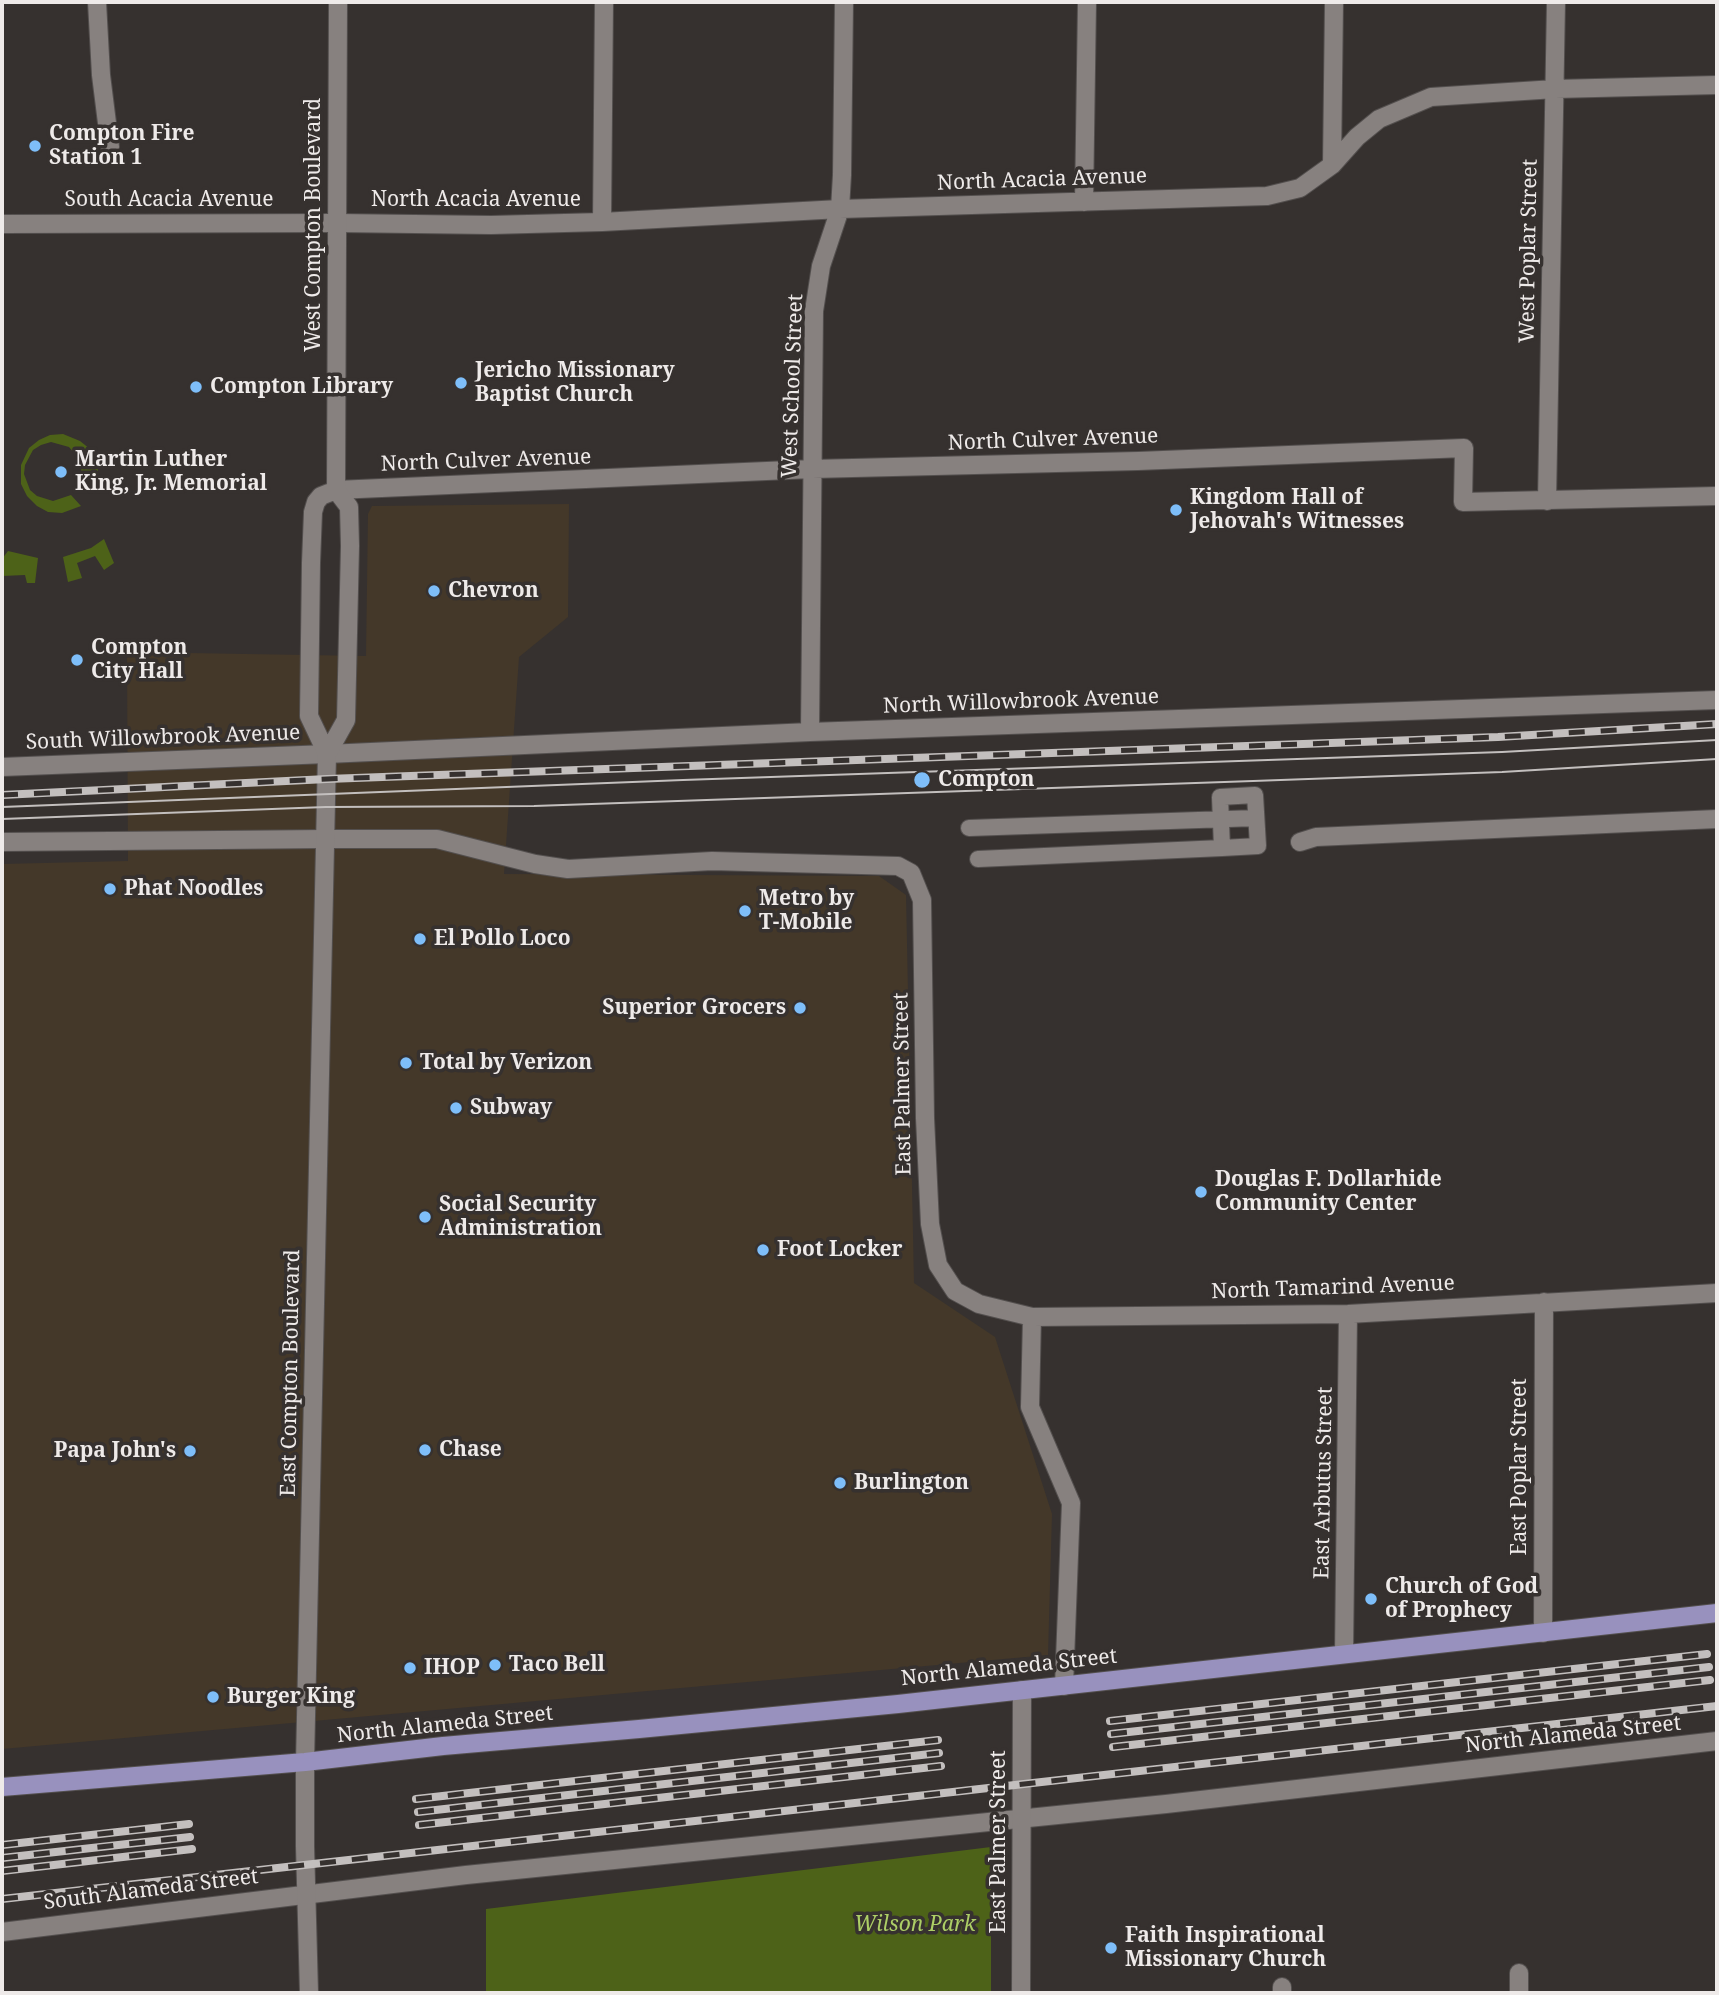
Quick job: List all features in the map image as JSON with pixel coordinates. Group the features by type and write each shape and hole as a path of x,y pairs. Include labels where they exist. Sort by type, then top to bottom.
{"main road":[{"name":"North Alameda Street","path":"305,1762 443,1746 639,1730 1064,1686 1717,1613"},
{"path":"2,1787 305,1762"}],"street":[{"path":"97,2 101,75 110,147"},
{"name":"West Compton Boulevard","path":"327,754 346,720 349,507 335,490 338,2"},
{"path":"602,222 604,2"},
{"name":"West School Street","path":"810,732 814,311 821,266 840,209 844,2"},
{"path":"1084,202 1087,2"},
{"path":"1332,165 1334,2"},
{"name":"West Poplar Street","path":"1547,501 1556,2"},
{"name":"North Acacia Avenue","path":"337,223 491,225 602,222 840,209 1267,197 1300,188 1332,165 1357,137 1379,119 1431,97 1555,89 1717,85"},
{"name":"South Acacia Avenue","path":"2,224 337,223"},
{"name":"North Culver Avenue","path":"335,490 812,469 1138,461 1464,448 1463,502 1717,496"},
{"path":"327,754 309,716 313,512 321,496 335,490"},
{"name":"North Willowbrook Avenue","path":"327,754 810,732 1717,700"},
{"name":"South Willowbrook Avenue","path":"2,767 327,754"},
{"name":"East Compton Boulevard","path":"309,1993 305,1762 327,754"},
{"path":"978,859 1222,848 1258,846 1255,795 1220,797 1222,848"},
{"path":"969,828 1256,818"},
{"path":"1300,842 1316,837 1717,819"},
{"path":"2,842 326,839"},
{"name":"East Palmer Street","path":"326,839 437,839 535,864 568,869 712,861 898,866 911,873 922,900 925,1118 930,1224 938,1265 955,1291"},
{"name":"North Tamarind Avenue","path":"955,1291 979,1304 1032,1317 1348,1314 1717,1293"},
{"name":"East Poplar Street","path":"1543,1633 1544,1302"},
{"name":"East Arbutus Street","path":"1344,1654 1348,1314"},
{"path":"1032,1317 1030,1407 1071,1503 1064,1686"},
{"name":"East Palmer Street","path":"1021,1993 1022,1690"},
{"name":"North Alameda Street","path":"306,1894 1717,1741"},
{"name":"South Alameda Street","path":"2,1932 306,1894"},
{"path":"1519,1973 1519,1993"}],"shaded area":[{"path":"569,504 568,617 519,657 504,874 879,876 906,895 914,1283 995,1337 1052,1514 1048,1655 2,1749 2,864 128,861 127,652 366,656 368,514 372,506"}],"green space":[{"path":"63,434 80,441 90,449 98,466 98,480 96,486 81,480 81,461 69,447 51,442 33,450 25,465 24,474 30,490 37,496 53,501 71,495 81,506 62,513 48,512 27,496 21,484 21,465 29,448 39,440 50,435"},
{"path":"104,539 114,563 104,570 95,556 77,563 82,578 68,582 63,557 91,548"},
{"path":"8,551 38,558 35,583 27,583 25,575 2,576 2,559"},
{"name":"Wilson Park","path":"991,1847 991,1993 486,1993 486,1909"}],"tram line":[{"path":"2,807 1502,752 1717,740"},
{"path":"2,819 326,807 534,806 1253,781 1502,772 1717,759"}],"railway":[{"path":"2,795 327,779 1498,737 1717,724"},
{"path":"1110,1721 1707,1654"},
{"path":"1111,1734 1709,1667"},
{"path":"1113,1747 1710,1680"},
{"path":"2,1899 1717,1706"},
{"path":"416,1799 938,1740"},
{"path":"418,1812 939,1753"},
{"path":"419,1825 941,1766"},
{"path":"2,1845 189,1824"},
{"path":"2,1858 190,1837"},
{"path":"2,1871 192,1849"}],"place":[{"name":"Compton Fire Station 1","path":"35,146"},
{"name":"Jericho Missionary Baptist Church","path":"461,383"},
{"name":"Compton Library","path":"196,387"},
{"name":"Martin Luther King, Jr. Memorial","path":"61,472"},
{"name":"Kingdom Hall of Jehovah's Witnesses","path":"1176,510"},
{"name":"Chevron","path":"434,591"},
{"name":"Compton City Hall","path":"77,660"},
{"name":"Compton","path":"922,780"},
{"name":"Phat Noodles","path":"110,889"},
{"name":"Metro by T-Mobile","path":"745,911"},
{"name":"El Pollo Loco","path":"420,939"},
{"name":"Superior Grocers","path":"800,1008"},
{"name":"Total by Verizon","path":"406,1063"},
{"name":"Subway","path":"456,1108"},
{"name":"Douglas F. Dollarhide Community Center","path":"1201,1192"},
{"name":"Social Security Administration","path":"425,1217"},
{"name":"Foot Locker","path":"763,1250"},
{"name":"Chase","path":"425,1450"},
{"name":"Papa John's","path":"190,1451"},
{"name":"Burlington","path":"840,1483"},
{"name":"Church of God of Prophecy","path":"1371,1599"},
{"name":"Taco Bell","path":"495,1665"},
{"name":"IHOP","path":"410,1668"},
{"name":"Burger King","path":"213,1697"},
{"name":"Faith Inspirational Missionary Church","path":"1111,1948"}]}
